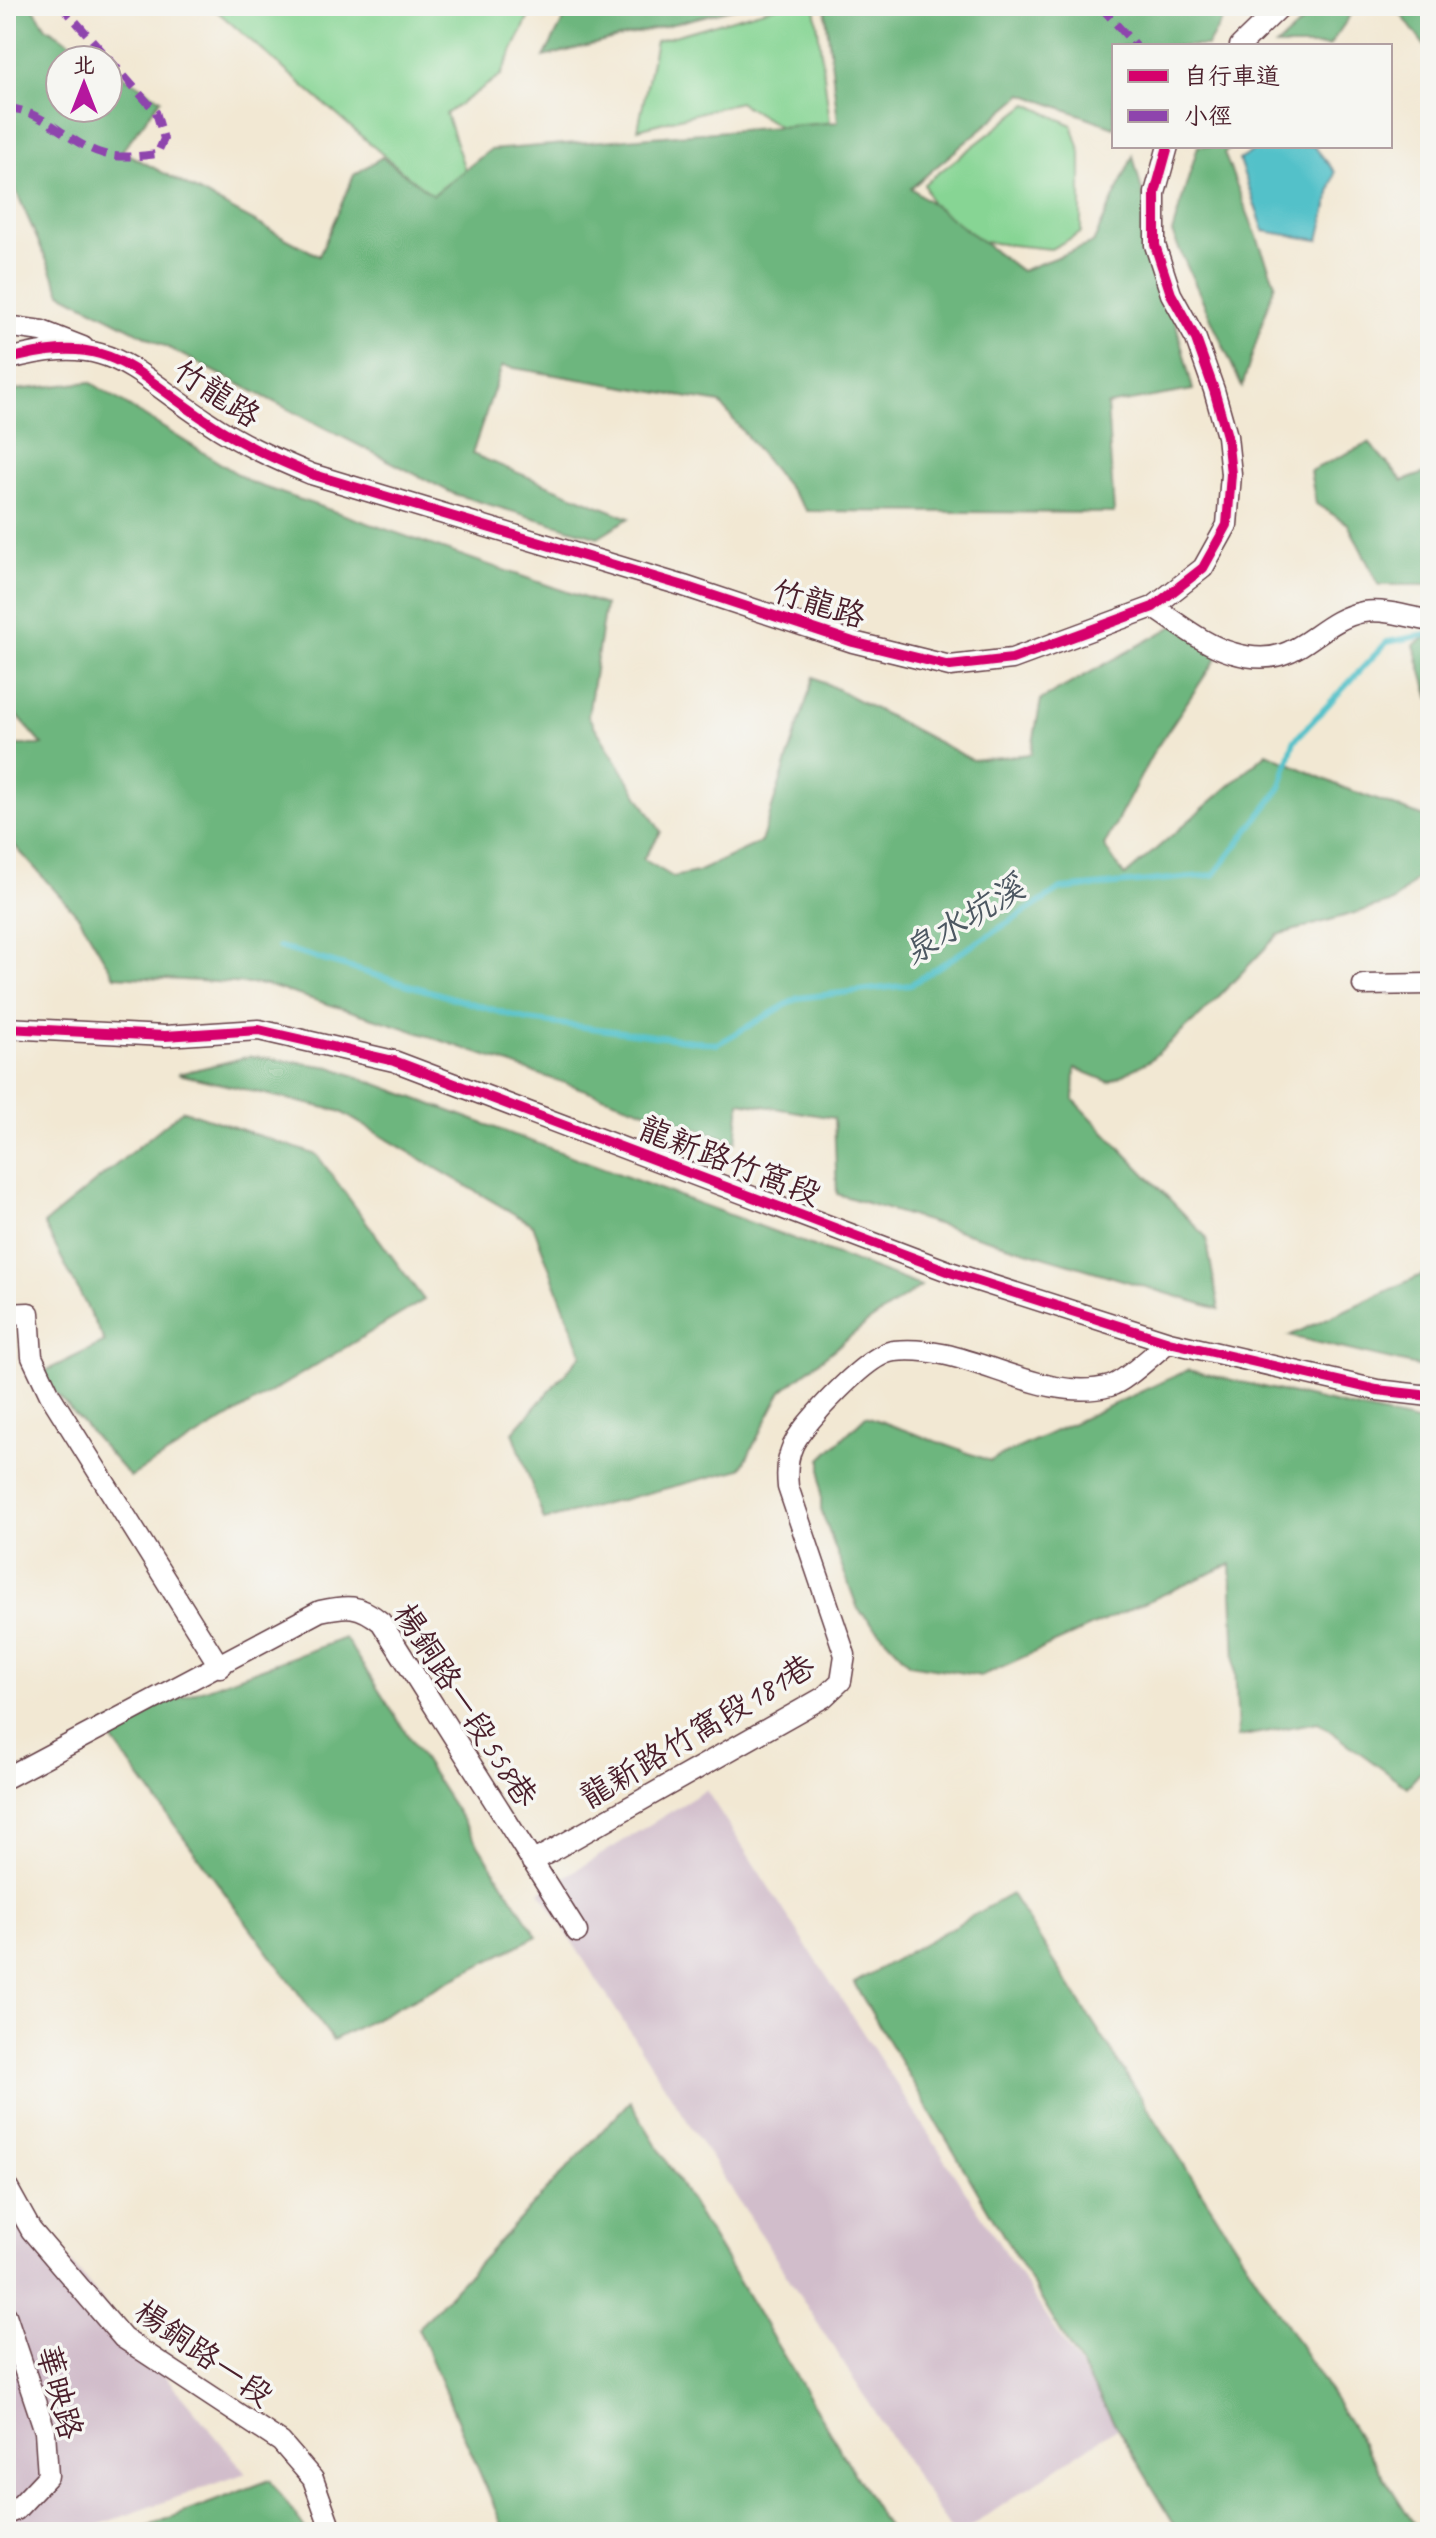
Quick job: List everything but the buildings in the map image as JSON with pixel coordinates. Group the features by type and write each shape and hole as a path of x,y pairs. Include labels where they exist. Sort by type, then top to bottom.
{"street":[{"path":"1242,44 1281,6"},
{"name":"竹龍路","path":"6,360 39,351 94,351 126,362 208,422 267,456 311,474 684,586 853,642 950,666 1012,659 1153,607 1203,568 1227,525 1231,474 1227,436 1196,339 1171,294 1155,245 1155,193 1167,148"},
{"path":"6,326 42,331 94,351"},
{"path":"1153,607 1214,646 1255,657 1288,654 1340,621 1363,612 1430,621"},
{"path":"1363,985 1430,984"},
{"name":"龍新路竹窩段","path":"6,1028 165,1036 259,1030 394,1061 953,1273 1169,1342 1377,1390 1430,1396"},
{"path":"6,1314 29,1313 32,1357 50,1395 220,1667"},
{"name":"龍新路竹窩段181巷","path":"532,1862 824,1697 841,1681 845,1655 788,1487 785,1459 798,1435 843,1383 891,1351 947,1354 1068,1390 1112,1386 1169,1342"},
{"name":"楊銅路一段558巷","path":"6,1778 220,1667 320,1611 349,1604 365,1608 381,1622 577,1932"},
{"name":"楊銅路一段","path":"6,2185 31,2230 123,2338 281,2442 313,2479 332,2532"},
{"name":"華映路","path":"6,2315 45,2431 48,2476 16,2510 6,2514"}],"shaded area":[{"path":"706,1790 1118,2427 963,2532 952,2532 540,1892"},
{"path":"6,2185 246,2473 79,2532 6,2532"}],"green space":[{"path":"6,6 32,6 46,27 73,44 44,44 44,124 124,124 124,76 161,99 122,151 319,256 354,175 382,157 433,195 490,150 838,122 825,6 1231,6 1208,44 1112,44 1112,126 1023,94 911,188 1021,271 1093,243 1133,156 1193,390 1107,405 1114,513 807,511 720,403 502,366 472,454 629,518 598,537 454,494 61,293 6,168"},
{"path":"211,6 557,6 532,10 501,75 446,114 476,202 448,211"},
{"path":"571,6 743,6 544,57"},
{"path":"778,6 815,6 835,160 739,102 638,129 656,41"},
{"path":"1321,6 1357,6 1330,44 1278,44"},
{"path":"1395,6 1430,6 1430,53"},
{"path":"1028,104 1072,125 1081,153 1081,233 1051,249 944,238 924,184"},
{"path":"1197,148 1232,148 1224,153 1275,283 1242,387 1172,233"},
{"path":"90,382 252,483 605,605 588,716 661,832 643,859 673,877 697,872 761,842 814,677 972,760 1031,754 1041,700 1181,622 1224,647 1153,753 1104,846 1125,876 1267,753 1344,788 1430,819 1430,866 1393,902 1278,935 1201,1015 1149,1061 1109,1082 1075,1068 1074,1100 1206,1237 1219,1309 837,1194 834,1118 740,1102 736,1142 399,1026 266,985 114,976 80,918 6,836 6,745 43,745 6,703 6,391"},
{"path":"1369,443 1403,481 1430,471 1430,585 1379,585 1348,524 1316,504 1310,471"},
{"path":"1430,635 1430,699 1414,645"},
{"path":"251,1056 331,1067 921,1286 867,1323 782,1391 741,1469 544,1520 513,1432 582,1354 533,1225 339,1111 178,1074"},
{"path":"183,1110 317,1155 424,1300 130,1477 39,1374 105,1342 44,1224"},
{"path":"1430,1271 1430,1369 1289,1336"},
{"path":"1188,1370 1430,1425 1430,1762 1407,1787 1318,1722 1238,1737 1231,1564 981,1676 910,1664 858,1609 821,1510 821,1459 866,1416 990,1461"},
{"path":"345,1638 537,1936 333,2040 102,1726"},
{"path":"1011,1894 1419,2532 1179,2532 854,1983"},
{"path":"630,2101 890,2532 505,2532 418,2328"},
{"path":"270,2480 307,2532 133,2532"}],"water":[{"path":"1258,148 1316,148 1335,172 1319,240 1264,231 1239,160"}],"waterway":[{"name":"泉水坑溪","path":"279,947 528,1020 717,1044 798,998 910,985 1061,889 1214,875 1280,789 1294,741 1387,642 1430,634"}],"marked path":[{"path":"6,108 31,114 101,153 121,156 157,154 164,139 156,112 62,6"},
{"path":"1100,6 1134,44"}],"cycle path":[{"path":"6,360 42,352 70,350 95,353 136,371 232,436 311,474 684,586 853,642 950,666 1012,659 1153,607 1203,568 1227,525 1231,474 1227,436 1196,339 1171,294 1155,245 1155,193 1167,148"},
{"path":"6,1028 165,1036 259,1030 394,1061 953,1273 1169,1342 1377,1390 1430,1396"}]}
